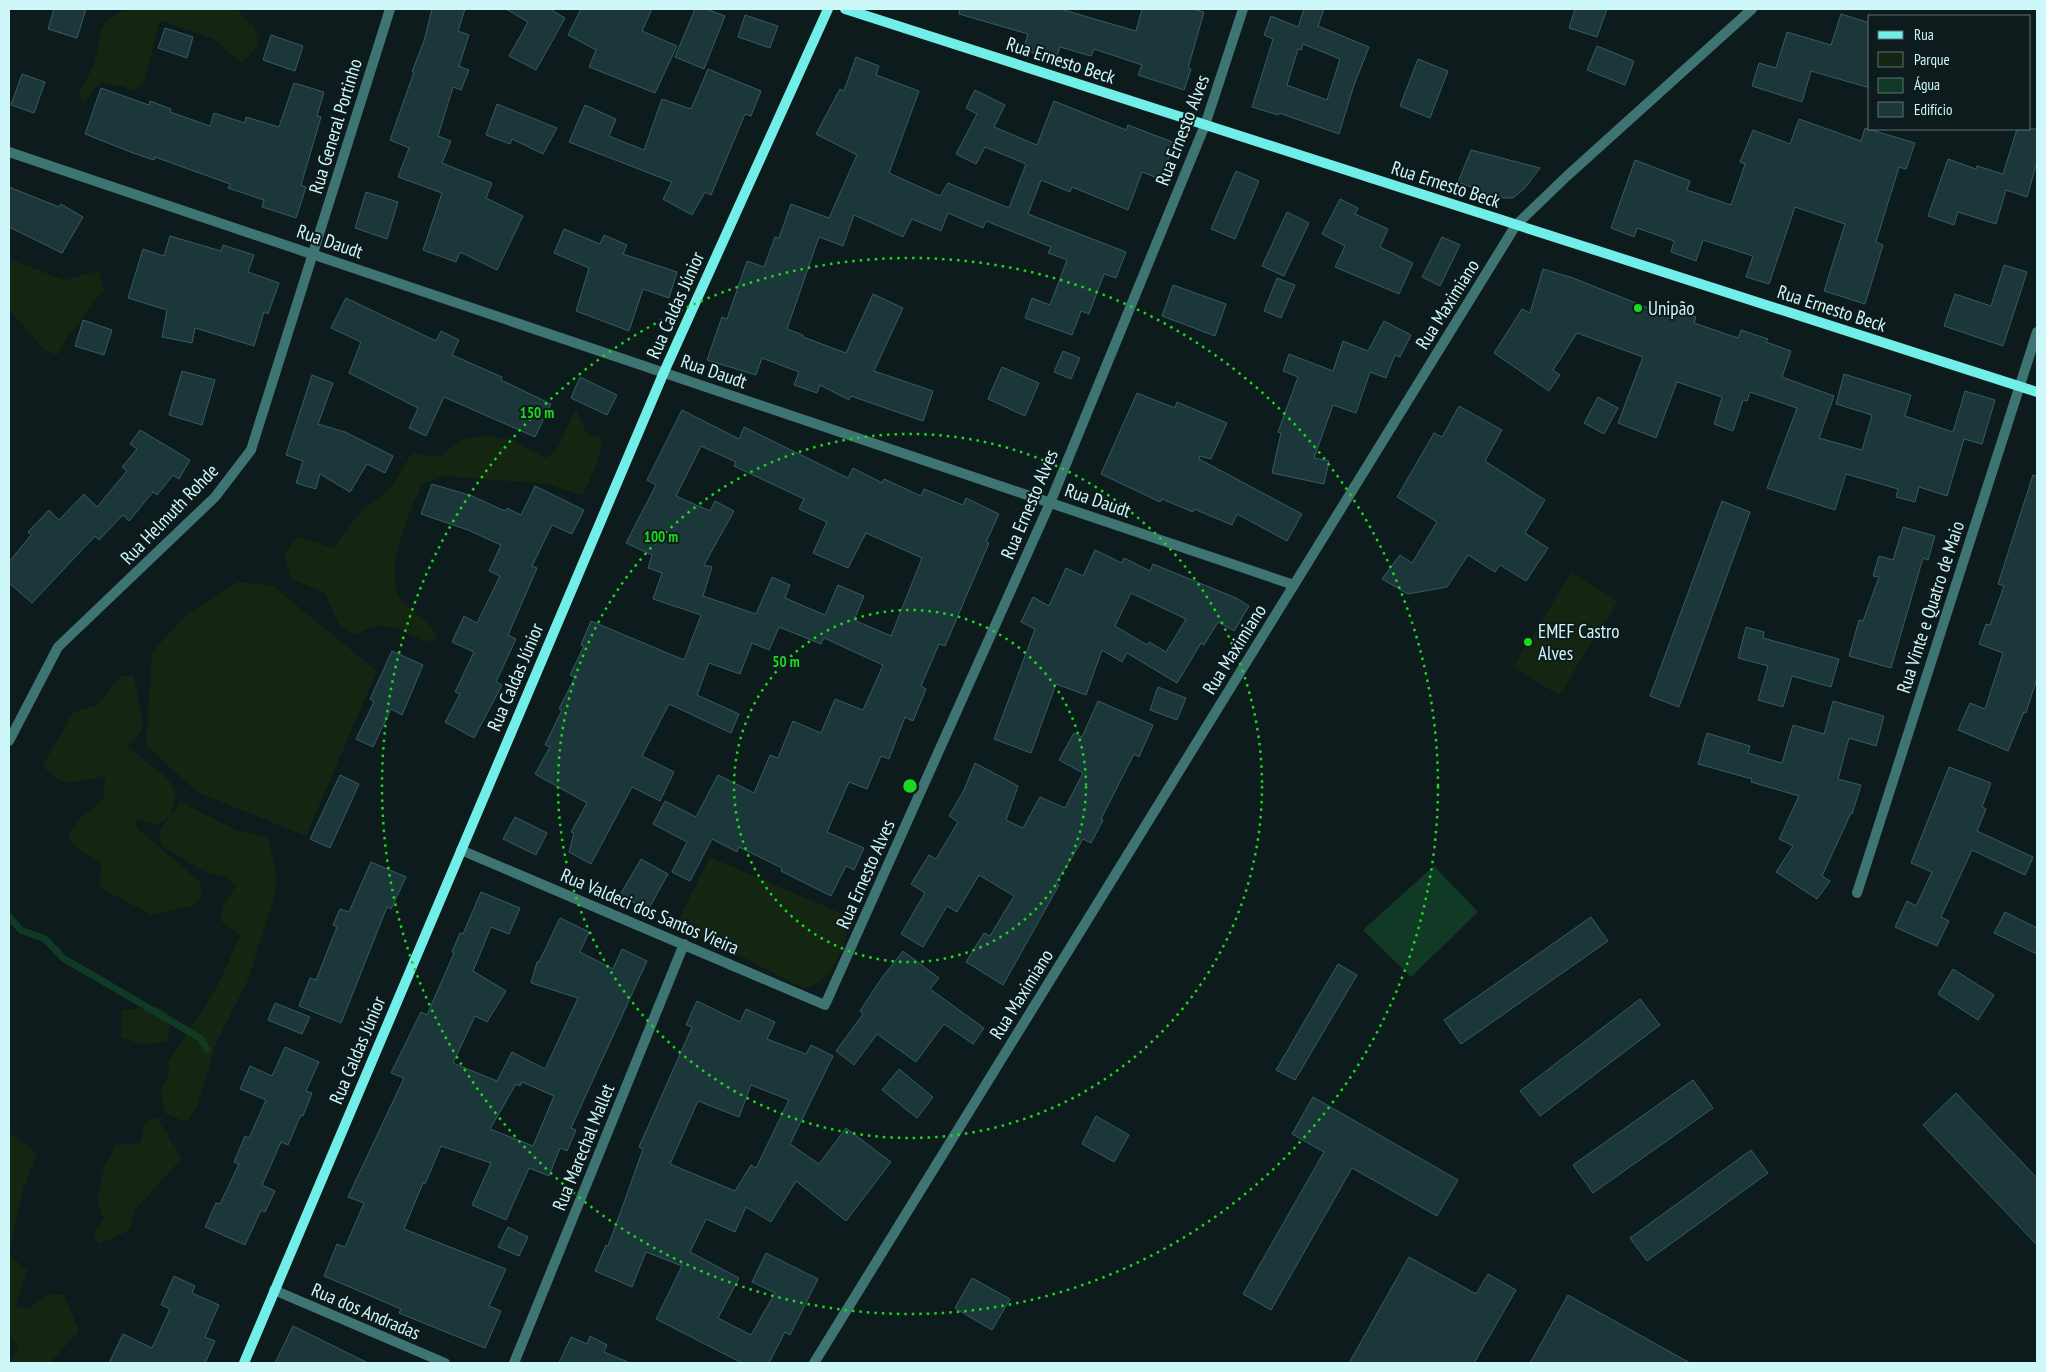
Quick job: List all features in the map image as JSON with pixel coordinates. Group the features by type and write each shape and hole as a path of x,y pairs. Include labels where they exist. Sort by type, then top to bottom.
{"street":[{"name":"Rua General Portinho","path":"314,254 390,9"},
{"name":"Rua Caldas Júnior","path":"244,1363 664,372 828,9"},
{"name":"Rua Ernesto Beck","path":"844,9 2037,392"},
{"name":"Rua Ernesto Alves","path":"825,1005 1050,502 1205,125 1243,9"},
{"name":"Rua Maximiano","path":"814,1363 1516,225 1566,176 1752,9"},
{"name":"Rua Daudt","path":"9,152 1294,585"},
{"name":"Rua Helmuth Rohde","path":"9,741 58,646 215,497 251,450 314,254"},
{"name":"Rua Vinte e Quatro de Maio","path":"1857,893 2037,332"},
{"name":"Rua Valdeci dos Santos Vieira","path":"461,850 825,1005"},
{"name":"Rua Marechal Mallet","path":"514,1363 684,944"},
{"name":"Rua dos Andradas","path":"274,1290 444,1363"}],"green space":[{"path":"127,9 236,9 254,27 259,44 242,63 213,39 160,20 145,80 134,91 122,86 100,83 83,104 79,92 94,64 103,26 115,15"},
{"path":"9,259 64,280 99,271 104,289 57,355 43,349 9,309"},
{"path":"576,409 587,434 603,439 596,466 582,496 549,484 445,476 422,484 399,543 395,576 397,590 403,602 431,626 437,638 426,642 400,630 383,626 366,630 357,635 339,625 325,593 291,579 284,556 298,536 333,548 361,511 390,489 412,453 439,457 462,439 488,436 513,440 545,458 555,453"},
{"path":"1572,572 1618,601 1559,695 1513,667"},
{"path":"238,582 273,586 377,671 306,836 197,792 146,745 152,652 187,614"},
{"path":"121,676 134,676 143,727 128,747 168,779 176,793 171,816 181,802 236,830 268,838 277,876 274,900 247,982 217,1041 198,1104 187,1122 166,1114 160,1093 168,1075 169,1061 218,985 240,936 220,920 222,907 236,886 226,877 203,871 162,846 159,833 169,817 157,825 134,819 139,830 200,882 203,895 195,905 152,915 99,887 102,864 73,846 68,835 83,815 103,800 105,776 71,782 63,781 56,779 43,765 73,713 97,705"},
{"path":"710,857 852,918 837,960 825,977 806,988 795,984 677,923"},
{"path":"158,1007 173,1017 166,1042 140,1044 121,1037 122,1010"},
{"path":"156,1117 182,1158 135,1210 130,1230 100,1244 92,1235 104,1219 97,1198 105,1165 116,1145 140,1143 145,1122"},
{"path":"9,1133 37,1153 23,1189 9,1254"},
{"path":"9,1254 27,1271 16,1307 29,1308 51,1294 64,1295 79,1331 50,1363 9,1363 19,1346 9,1336"}],"water":[{"path":"1434,866 1478,912 1411,977 1363,930"}],"building":[{"path":"54,9 86,9 77,38 48,29"},
{"path":"432,9 465,9 458,31 469,35 459,66 469,70 461,90 453,87 438,136 451,141 442,163 492,183 486,198 523,216 497,270 460,252 456,262 423,250 442,193 398,177 409,148 390,140 424,41"},
{"path":"506,9 550,9 565,18 536,70 509,56 528,22"},
{"path":"581,9 652,9 642,31 677,46 655,93 589,67 596,50 568,35"},
{"path":"695,9 706,9 725,16 704,69 675,57"},
{"path":"960,9 1060,9 1136,31 1142,9 1192,9 1204,12 1188,68 1191,69 1184,90 1138,75 1142,65 1094,49 1091,56 1060,47 1056,59 1023,50 1028,34 959,14"},
{"path":"1304,9 1324,9 1318,26 1369,47 1354,85 1339,134 1279,113 1278,115 1252,107 1273,39 1264,35 1271,16 1298,27","holes":["1303,44 1340,59 1327,100 1287,85 1298,49 1301,50"]},
{"path":"1575,9 1607,9 1597,37 1569,28"},
{"path":"1841,14 1868,22 1868,87 1811,71 1802,102 1752,86 1759,63 1776,68 1787,32 1831,45"},
{"path":"745,15 778,26 770,48 738,37"},
{"path":"165,28 193,37 187,58 158,48"},
{"path":"271,35 303,46 295,71 263,60"},
{"path":"1597,46 1634,61 1625,85 1587,70"},
{"path":"856,57 879,66 876,75 919,91 889,173 940,196 948,183 1009,208 1026,164 985,147 976,164 956,154 977,114 966,108 975,90 1005,105 994,127 1037,145 1054,101 1126,130 1128,125 1175,143 1160,179 1142,172 1128,210 1072,187 1070,192 1041,180 1028,214 1126,252 1116,278 1104,274 1089,314 1081,311 1072,335 1025,318 1032,298 1050,305 1067,260 1048,253 1051,247 986,221 983,228 948,213 941,231 912,219 903,237 854,215 843,246 819,237 787,329 846,353 873,294 903,308 874,371 933,391 923,421 851,396 849,400 820,385 817,393 794,385 799,372 762,358 756,375 707,360 722,317 727,319 747,261 764,267 775,237 779,238 791,204 829,218 857,155 816,134 840,89 844,91"},
{"path":"1418,59 1448,71 1430,118 1400,106"},
{"path":"708,69 761,91 751,116 745,114 711,195 705,192 692,215 663,199 672,182 569,142 585,105 616,119 609,136 644,150 662,99 691,109"},
{"path":"22,74 45,82 34,113 11,105"},
{"path":"294,83 324,92 317,116 321,117 301,185 306,187 296,218 262,207 264,200 228,188 230,184 155,157 154,160 133,153 85,134 101,88 149,105 150,101 171,109 170,112 210,126 214,113 245,123 246,117 279,127"},
{"path":"497,104 557,128 543,154 512,139 510,144 486,135"},
{"path":"1799,119 1861,141 1865,128 1915,143 1906,169 1899,167 1876,242 1883,245 1865,304 1824,291 1845,224 1795,207 1769,284 1746,277 1753,256 1703,240 1696,261 1671,252 1674,241 1637,228 1634,237 1611,228 1635,160 1690,181 1687,190 1731,205 1745,164 1740,162 1753,130 1790,144"},
{"path":"2037,129 2037,162 2027,197 2006,190 1996,224 1958,212 1954,225 1928,216 1948,159 1976,169 1977,166 2003,174 2017,130"},
{"path":"1471,150 1540,168 1524,189 1513,198 1498,198 1458,182"},
{"path":"1236,171 1259,181 1235,239 1211,229"},
{"path":"9,187 59,207 61,204 83,217 62,253 9,227"},
{"path":"366,192 398,202 387,239 355,228"},
{"path":"1340,199 1358,208 1355,214 1388,229 1380,247 1413,263 1399,294 1335,267 1345,246 1322,234"},
{"path":"1287,212 1309,223 1284,276 1262,266"},
{"path":"564,229 600,244 604,235 627,245 623,254 677,272 669,298 643,289 629,331 576,311 589,268 554,253"},
{"path":"170,236 221,251 223,245 254,255 248,272 279,283 268,314 264,312 254,346 195,328 192,343 162,337 167,310 128,298 143,249 164,256"},
{"path":"1442,237 1460,245 1440,286 1422,277"},
{"path":"2004,265 2027,272 2003,346 1944,326 1955,294 1991,306"},
{"path":"1543,269 1573,278 1661,313 1663,306 1696,317 1694,323 1738,338 1741,330 1768,339 1766,342 1791,351 1782,377 1834,396 1819,438 1862,450 1872,415 1836,404 1844,374 1911,395 1905,416 1953,432 1965,391 1995,400 1982,444 1964,439 1947,496 1919,487 1915,502 1896,497 1898,489 1846,474 1835,510 1767,488 1797,408 1750,392 1747,401 1743,400 1733,431 1714,424 1722,397 1677,382 1656,438 1618,423 1643,357 1577,333 1553,370 1560,375 1549,391 1494,353 1522,309 1530,313"},
{"path":"1277,278 1295,285 1281,318 1264,311"},
{"path":"1173,285 1226,304 1215,336 1162,316"},
{"path":"346,298 436,341 441,331 459,340 452,355 502,377 501,380 551,404 535,437 444,397 426,436 409,428 418,408 349,373 361,342 331,328"},
{"path":"83,320 112,330 104,355 75,346"},
{"path":"1384,321 1411,335 1400,357 1395,355 1386,378 1370,372 1356,413 1333,405 1314,458 1329,461 1324,484 1272,473 1281,433 1278,432 1298,377 1283,371 1289,354 1333,371 1343,341 1368,351"},
{"path":"1063,351 1080,358 1071,379 1054,372"},
{"path":"1002,367 1039,383 1025,416 988,399"},
{"path":"182,371 215,380 202,425 169,415"},
{"path":"312,375 333,383 318,424 345,432 393,456 385,473 367,464 350,492 320,474 316,489 296,483 303,461 286,455"},
{"path":"580,377 617,395 607,415 571,398"},
{"path":"1137,393 1175,408 1177,402 1227,423 1211,459 1200,456 1199,459 1302,514 1287,541 1237,514 1232,525 1194,509 1193,512 1162,499 1160,502 1101,474"},
{"path":"1598,397 1618,408 1604,434 1584,423"},
{"path":"1459,406 1502,430 1485,461 1545,500 1525,533 1548,548 1526,581 1500,565 1495,572 1468,555 1447,587 1408,594 1382,579 1400,555 1412,563 1437,522 1397,497 1434,433 1442,437"},
{"path":"682,410 739,439 744,427 848,478 853,468 882,483 884,479 921,496 924,489 963,505 966,498 999,514 986,542 989,543 945,646 939,644 921,686 926,689 913,721 905,717 889,759 881,756 867,789 849,782 827,832 864,848 854,870 846,866 831,896 781,871 782,868 739,847 737,852 712,839 690,881 672,872 687,842 653,824 665,801 696,817 718,775 754,793 770,755 778,758 793,721 821,733 835,699 863,710 883,665 824,638 821,644 779,627 769,650 752,643 740,674 709,663 697,695 739,714 731,733 669,704 642,756 674,772 660,801 632,787 591,864 569,852 574,833 571,832 587,803 535,774 550,747 545,745 562,710 559,709 575,677 570,675 584,646 581,645 591,621 684,660 701,615 653,599 662,573 648,568 652,555 626,543 656,485 647,480","holes":["701,446 736,462 734,466 804,499 799,509 827,522 813,553 848,568 866,533 922,558 891,636 854,620 864,596 838,585 825,615 785,598 790,585 772,577 756,614 703,596 712,567 704,565 734,511 715,501 710,511 676,496"]},
{"path":"140,430 190,460 179,479 173,475 157,495 153,492 129,521 123,515 99,540 95,536 32,603 9,583 9,562 31,535 28,532 49,510 59,520 84,494 97,507 127,471 122,467 137,449 130,444"},
{"path":"2033,475 2037,476 2037,678 2026,713 2024,712 2008,751 1958,730 1970,703 1985,709 2003,653 1979,644 1986,624 1990,625 2004,586 1998,584"},
{"path":"432,484 472,496 505,511 507,508 521,515 535,486 584,510 572,534 552,525 532,566 537,568 508,635 516,639 496,682 502,685 474,738 445,722 460,694 455,692 474,652 452,642 464,616 477,623 500,576 489,571 501,545 468,530 421,514"},
{"path":"1722,501 1750,512 1679,707 1650,696"},
{"path":"1903,527 1935,536 1928,560 1923,558 1891,668 1849,656 1859,620 1863,621 1879,577 1873,576 1879,556 1893,560"},
{"path":"1095,550 1122,563 1124,558 1150,571 1153,564 1236,598 1249,606 1234,631 1218,622 1204,645 1201,643 1177,683 1127,653 1122,662 1102,650 1086,695 1056,684 1031,753 994,739 1035,629 1021,622 1033,597 1049,606 1066,568 1083,576","holes":["1131,593 1186,619 1166,652 1149,642 1147,645 1115,626"]},
{"path":"1746,627 1764,632 1763,638 1839,659 1831,687 1792,676 1783,707 1758,700 1768,666 1738,658"},
{"path":"392,651 423,665 402,715 391,709 373,747 356,739 374,702 370,699"},
{"path":"1158,687 1186,698 1177,720 1150,710"},
{"path":"1098,701 1153,725 1139,757 1134,754 1091,843 1083,839 1056,883 1059,885 1003,985 966,962 984,933 990,936 1014,896 979,875 957,912 947,906 923,947 901,934 925,893 911,884 929,855 936,859 958,822 949,816 964,790 975,763 1018,786 1006,820 1023,828 1040,797 1065,808 1083,773 1059,760 1074,733 1082,737"},
{"path":"1833,701 1884,716 1876,746 1849,738 1838,779 1861,785 1852,814 1822,876 1830,881 1817,899 1776,872 1793,846 1779,839 1799,796 1751,782 1752,779 1698,764 1707,733 1750,746 1748,753 1782,763 1793,725 1824,734"},
{"path":"1949,767 1991,783 1982,807 1986,809 1977,831 2033,857 2025,875 1972,850 1941,917 1949,921 1937,946 1895,927 1907,901 1916,906 1932,872 1911,863"},
{"path":"340,775 359,784 330,848 310,839"},
{"path":"515,817 547,833 536,855 503,839"},
{"path":"641,859 668,874 648,910 620,895"},
{"path":"371,862 406,877 391,909 387,907 341,1023 299,1006 310,978 316,980 337,927 333,925 340,909 349,912"},
{"path":"481,892 520,908 509,934 491,927 473,971 506,991 487,1022 475,1016 453,1063 497,1081 512,1052 545,1069 578,998 531,983 537,962 539,962 560,918 589,932 580,952 613,969 622,949 647,961 571,1128 576,1130 567,1151 560,1148 549,1176 529,1168 506,1220 472,1205 491,1163 441,1146 425,1184 423,1183 404,1229 506,1269 489,1306 501,1311 485,1348 399,1313 401,1309 324,1276 337,1244 345,1247 364,1203 348,1197 404,1078 391,1073 421,1012 427,1015 454,953 452,952 460,933 463,934","holes":["522,1082 554,1096 533,1146 490,1129 516,1084 520,1086"]},
{"path":"2005,912 2037,928 2037,954 1994,933"},
{"path":"1591,917 1608,941 1461,1044 1444,1020"},
{"path":"903,951 939,978 930,989 984,1028 973,1044 944,1024 916,1062 877,1034 854,1065 836,1051 863,1014 860,1011 881,979"},
{"path":"1338,964 1357,975 1295,1080 1276,1070"},
{"path":"1953,969 1994,995 1978,1020 1938,994"},
{"path":"1640,999 1660,1025 1540,1116 1520,1091"},
{"path":"697,1001 740,1022 746,1009 775,1022 767,1039 806,1054 811,1045 833,1056 790,1144 819,1164 846,1128 891,1162 846,1221 796,1181 771,1222 746,1207 735,1232 706,1219 690,1252 739,1278 718,1318 751,1335 775,1293 752,1282 766,1253 818,1279 790,1335 785,1332 769,1363 742,1363 656,1319 682,1266 646,1252 632,1287 595,1271 606,1245 608,1246 626,1197 643,1149 639,1147 692,1027 686,1025","holes":["751,1085 789,1100 756,1168 751,1165 735,1191 670,1164 698,1101 739,1117"]},
{"path":"275,1003 310,1017 302,1034 268,1020"},
{"path":"285,1047 319,1062 306,1091 312,1093 303,1116 301,1115 288,1145 281,1142 262,1185 275,1191 265,1212 261,1210 245,1245 205,1227 216,1203 220,1204 239,1164 234,1162 245,1136 249,1138 266,1100 240,1089 250,1066 272,1076"},
{"path":"899,1069 933,1097 917,1118 882,1090"},
{"path":"1693,1080 1713,1108 1593,1193 1573,1165"},
{"path":"1956,1093 2037,1178 2037,1245 1923,1125"},
{"path":"1313,1097 1458,1180 1437,1216 1352,1168 1271,1310 1243,1294 1324,1152 1292,1134"},
{"path":"1096,1116 1129,1135 1114,1162 1082,1144"},
{"path":"1751,1150 1768,1173 1647,1261 1630,1238"},
{"path":"508,1227 528,1237 519,1256 498,1247"},
{"path":"1409,1257 1476,1294 1488,1274 1516,1290 1474,1363 1349,1363"},
{"path":"174,1276 195,1286 192,1293 219,1305 205,1337 215,1341 205,1363 109,1363 123,1334 152,1348 170,1309 161,1305"},
{"path":"972,1278 1010,1299 992,1330 955,1308"},
{"path":"1568,1295 1690,1363 1530,1363"},
{"path":"293,1326 368,1363 275,1363"},
{"path":"590,1336 607,1345 604,1352 630,1363 559,1363 571,1337 587,1344"}],"waterway":[{"path":"9,917 21,930 45,939 63,958 200,1038 207,1049"}],"place":[{"name":"Unipão","path":"1638,308"},
{"name":"EMEF Castro Alves","path":"1528,642"}]}
